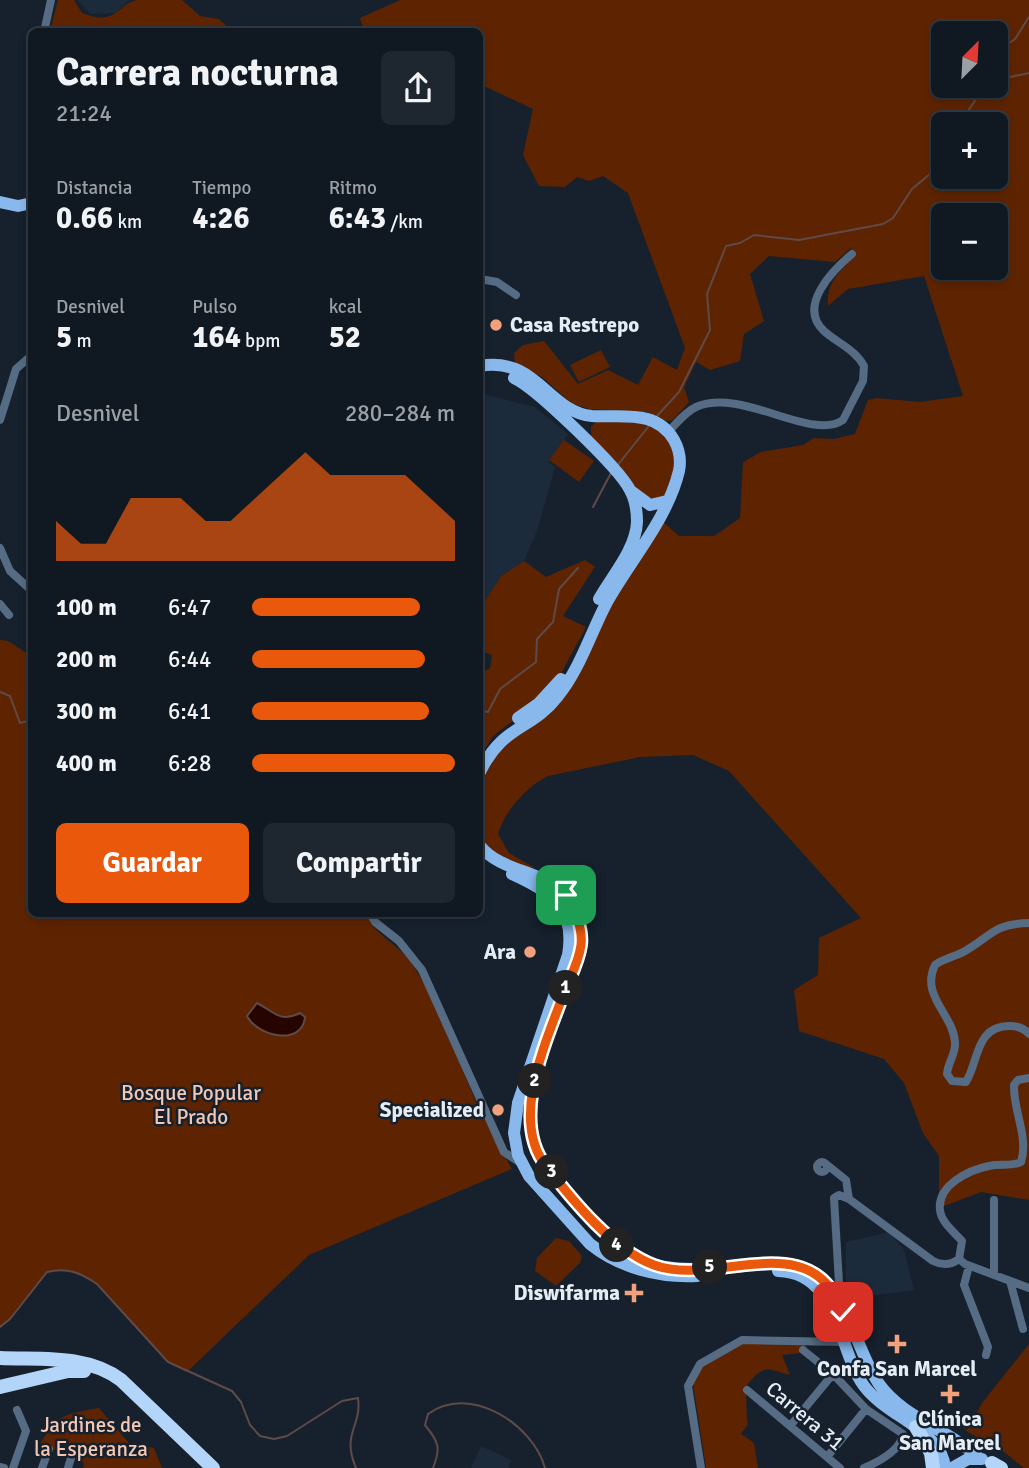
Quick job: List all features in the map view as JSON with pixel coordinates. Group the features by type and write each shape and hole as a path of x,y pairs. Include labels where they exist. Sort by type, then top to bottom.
{"highway":[{"path":"0,1358 79,1362 105,1369 121,1380 213,1468"},
{"path":"0,1387 68,1371 97,1374 115,1386 199,1468"},
{"path":"910,1430 931,1453 933,1468"}],"main road":[{"path":"0,202 18,206 28,204"},
{"path":"0,211 18,215 28,213"},
{"path":"483,366 495,364 535,379 571,410 598,416 646,418 664,428 680,459 667,500 612,593 558,697 544,711 497,742 483,767"},
{"path":"483,374 503,374 530,386 600,453 631,491 650,505 667,500"},
{"path":"589,444 589,426 598,416"},
{"path":"483,752 493,736 538,704 562,678 634,536 636,510 631,491"},
{"path":"483,849 494,858 537,875 561,890 575,909 580,930 578,959 529,1106 536,1152 546,1167 610,1240 655,1265 674,1268 792,1264 812,1272 835,1287 880,1386 902,1405 993,1465"},
{"path":"483,858 551,894 566,918 570,931 568,955 518,1103 514,1133 522,1164 603,1253 663,1276 790,1272 809,1282 824,1295 853,1367 882,1406 910,1430 939,1448 946,1468"},
{"path":"522,1164 536,1163 546,1167"},
{"path":"579,1229 594,1220"},
{"path":"952,1468 962,1461 993,1465"}],"street":[{"path":"45,28 51,0"},
{"path":"664,428 689,411 708,404 747,405 816,425 830,425 843,420 863,381 864,366 849,349 818,324 815,314 821,286 852,254"},
{"path":"483,280 497,282 516,295"},
{"path":"0,420 16,369 28,358"},
{"path":"0,548 9,571 28,588"},
{"path":"0,604 9,615"},
{"path":"372,917 399,941 422,970 504,1152 522,1164"},
{"path":"1029,923 1007,924 995,929 962,953 943,959 935,965 931,984 933,997 952,1029 955,1042 947,1074 952,1081 966,1082 978,1045 992,1030 1006,1026 1018,1027 1029,1034"},
{"path":"959,1259 962,1241 943,1219 939,1208 942,1196 955,1179 978,1169 1021,1162 1027,1151 1027,1138 1014,1085 1018,1080 1029,1078"},
{"path":"823,1168 847,1182 847,1198"},
{"path":"835,1287 833,1203 839,1195 847,1198 933,1261 947,1264 959,1259"},
{"path":"995,1200 995,1275"},
{"path":"827,1243 835,1250"},
{"path":"959,1259 969,1266 1029,1287"},
{"path":"969,1266 964,1285 988,1347 986,1355"},
{"path":"1010,1281 1023,1329"},
{"path":"701,1468 688,1386 699,1364 742,1340 843,1342"},
{"path":"803,1350 833,1374 866,1409 910,1430 880,1462 864,1468"},
{"path":"790,1426 833,1374 853,1367"},
{"name":"Carrera 31","path":"747,1390 840,1468"},
{"path":"827,1457 866,1409"},
{"path":"13,1468 26,1431 17,1410"},
{"path":"26,1431 36,1427"},
{"path":"43,1468 49,1449"},
{"path":"68,1468 71,1458"}],"shaded area":[{"path":"77,0 130,0 115,13 91,14"},
{"path":"483,394 535,407 568,434 548,462 555,467 537,531 524,561 501,576 483,606"},
{"path":"257,1003 282,1017 300,1013 305,1017 302,1026 288,1035 260,1029 247,1016"},
{"path":"890,1232 904,1250 914,1290 846,1299 846,1242"},
{"path":"481,1446 511,1460 508,1468 471,1468"}],"green space":[{"path":"58,0 74,0 82,13 103,17 110,16 137,0 182,0 200,16 219,19 229,28 51,28"},
{"path":"400,0 1029,0 1029,1200 981,1192 939,1208 939,1156 923,1133 904,1083 884,1059 799,1031 794,990 818,975 819,938 861,918 729,771 693,755 640,757 548,776 517,800 498,834 509,853 535,868 511,865 483,848 483,766 490,752 558,697 606,604 660,519 679,536 714,536 740,518 743,462 761,452 803,445 814,438 834,439 855,434 868,400 877,398 920,402 963,396 924,276 848,289 828,306 832,284 856,255 851,248 835,262 769,256 750,274 764,321 744,334 740,361 710,370 696,362 684,387 689,402 673,420 666,421 648,412 590,409 572,404 542,377 515,364 514,353 523,345 544,341 578,384 608,370 638,385 653,357 677,370 685,348 628,193 603,176 589,181 577,177 565,187 539,186 523,155 533,109 483,85 483,28 363,28 360,18"},
{"path":"601,350 610,367 579,382 570,365"},
{"path":"599,419 630,419 661,431 670,441 676,466 663,500 643,497 591,438 591,427"},
{"path":"564,440 594,461 579,482 549,460"},
{"path":"585,560 595,567 563,616 586,627 551,692 493,736 483,752 483,672 490,668 492,655 483,652 483,604 501,576 524,561 546,577"},
{"name":"Bosque Popular El Prado","path":"0,640 8,641 28,654 28,917 368,917 379,933 404,954 420,976 478,1107 512,1169 309,1255 187,1372 169,1361 152,1345 104,1292 87,1278 68,1271 47,1272 10,1319 0,1327"},
{"path":"556,1238 569,1241 582,1256 580,1263 556,1286 535,1271 537,1258"},
{"path":"745,1343 799,1343 808,1347 801,1349 802,1353 782,1355 790,1375 766,1370 747,1385 748,1424 741,1434 754,1443 758,1468 706,1468 693,1383 707,1363"},
{"path":"1029,1344 1029,1468 1024,1468 1003,1451 966,1431 982,1403"},
{"name":"Jardines de la Esperanza","path":"99,1408 129,1443 154,1448 162,1468 83,1468 84,1463 40,1444 63,1417"}],"waterway":[{"path":"1008,44 1015,39 1029,17"},
{"path":"1008,77 1029,73"},
{"path":"967,112 977,98"},
{"path":"656,417 679,392 710,330 707,294 726,246 740,243 754,235 799,240 883,224 893,218 912,189 931,173"},
{"path":"617,466 648,427"},
{"path":"593,507 611,473"},
{"path":"483,711 488,712 500,689 536,662 537,639 553,622 559,589 578,568"},
{"path":"0,692 10,696 20,723 28,721"},
{"path":"0,1327 10,1319 47,1272 61,1270 79,1274 97,1284 168,1362 232,1391 241,1402 250,1425 260,1436 274,1439 287,1436 342,1401 358,1398 357,1416 351,1438 356,1468"},
{"path":"433,1468 437,1445 425,1425 428,1414 444,1406 462,1403 480,1406 514,1423 538,1452 545,1468"}],"place":[{"name":"Casa Restrepo","path":"496,325"},
{"name":"Ara","path":"530,952"},
{"name":"Specialized","path":"498,1110"},
{"name":"Diswifarma","path":"634,1293"},
{"name":"Confa San Marcel","path":"897,1344"},
{"name":"Clínica San Marcel","path":"950,1394"}],"route":[{"path":"566,895 575,909 581,944 531,1093 531,1132 536,1152 610,1240 626,1251 655,1265 674,1268 792,1264 812,1272 831,1288 843,1312"}]}
